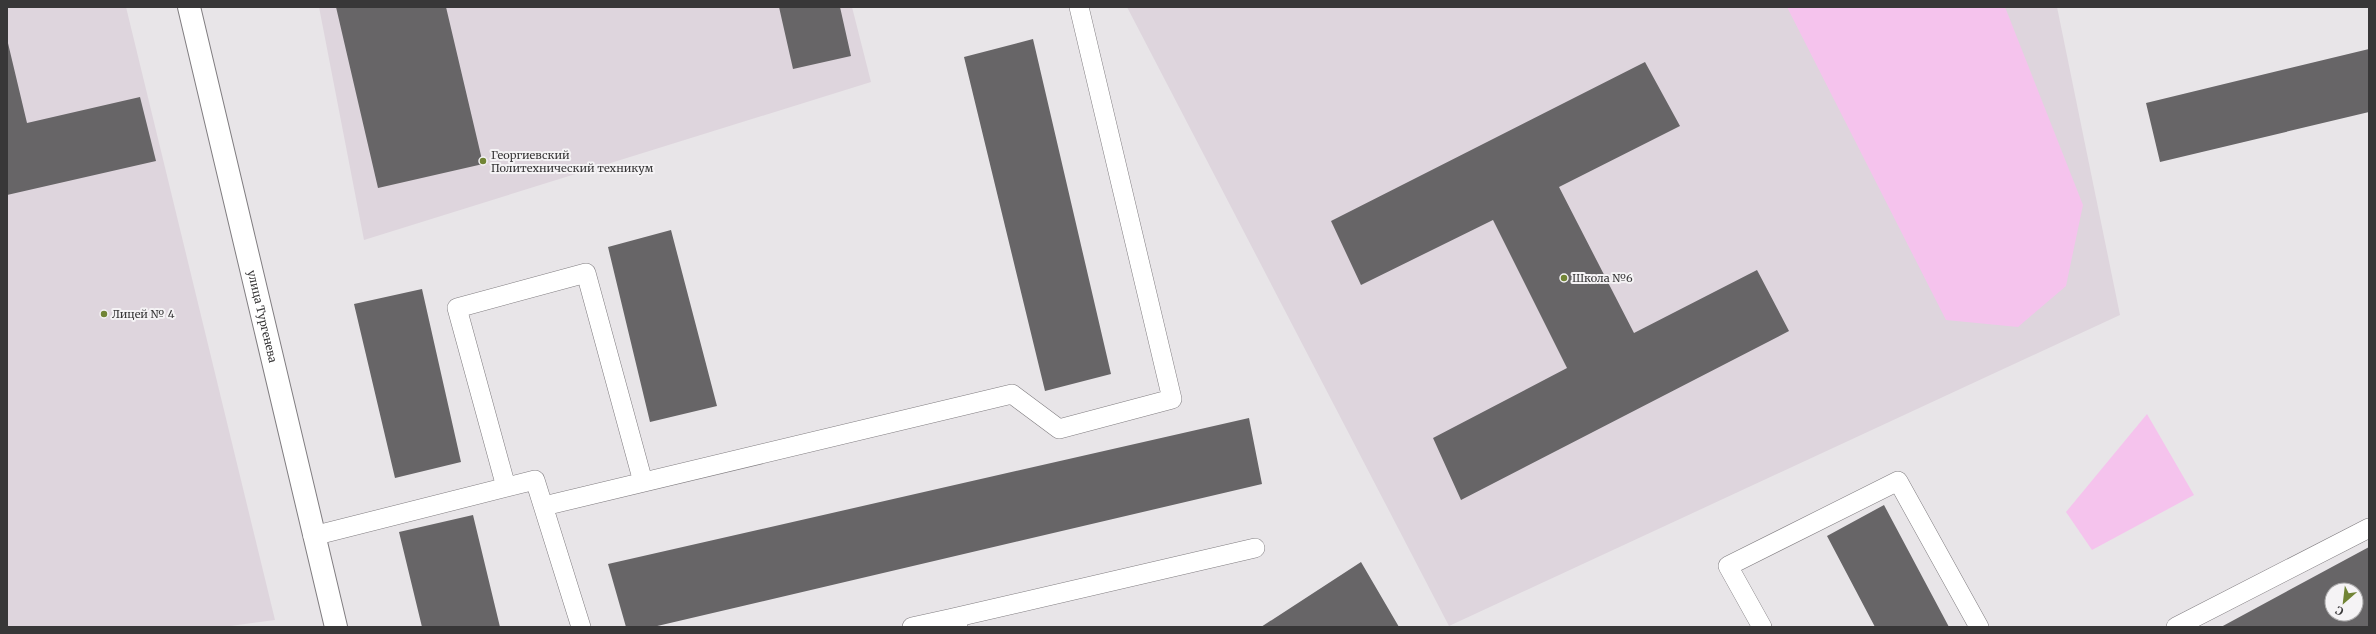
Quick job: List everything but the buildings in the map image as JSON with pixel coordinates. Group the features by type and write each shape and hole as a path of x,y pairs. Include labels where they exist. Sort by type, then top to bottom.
{"street":[{"name":"улица Тургенева","path":"189,7 336,627"}],"lane":[{"path":"544,506 1012,394 1059,428 1172,399 1079,7"},
{"path":"506,487 457,308 586,273 643,482"},
{"path":"314,536 535,480 581,627"},
{"path":"1762,627 1728,566 1898,481 1980,627"},
{"path":"2176,627 2369,528"},
{"path":"912,627 955,622 1256,548"}],"shaded area":[{"name":"Лицей № 4","path":"7,7 126,7 275,620 223,627 7,627"},
{"name":"Георгиевский Политехнический техникум","path":"319,7 852,7 871,82 364,240"},
{"path":"1127,7 2057,7 2120,315 1449,626"},
{"path":"1787,7 2005,7 2083,205 2066,286 2018,327 1946,320"},
{"path":"2147,414 2194,495 2092,550 2066,512"}],"place":[{"name":"Георгиевский Политехнический техникум","path":"483,161"},
{"name":"Школа №6","path":"1564,278"},
{"name":"Лицей № 4","path":"104,314"}]}
